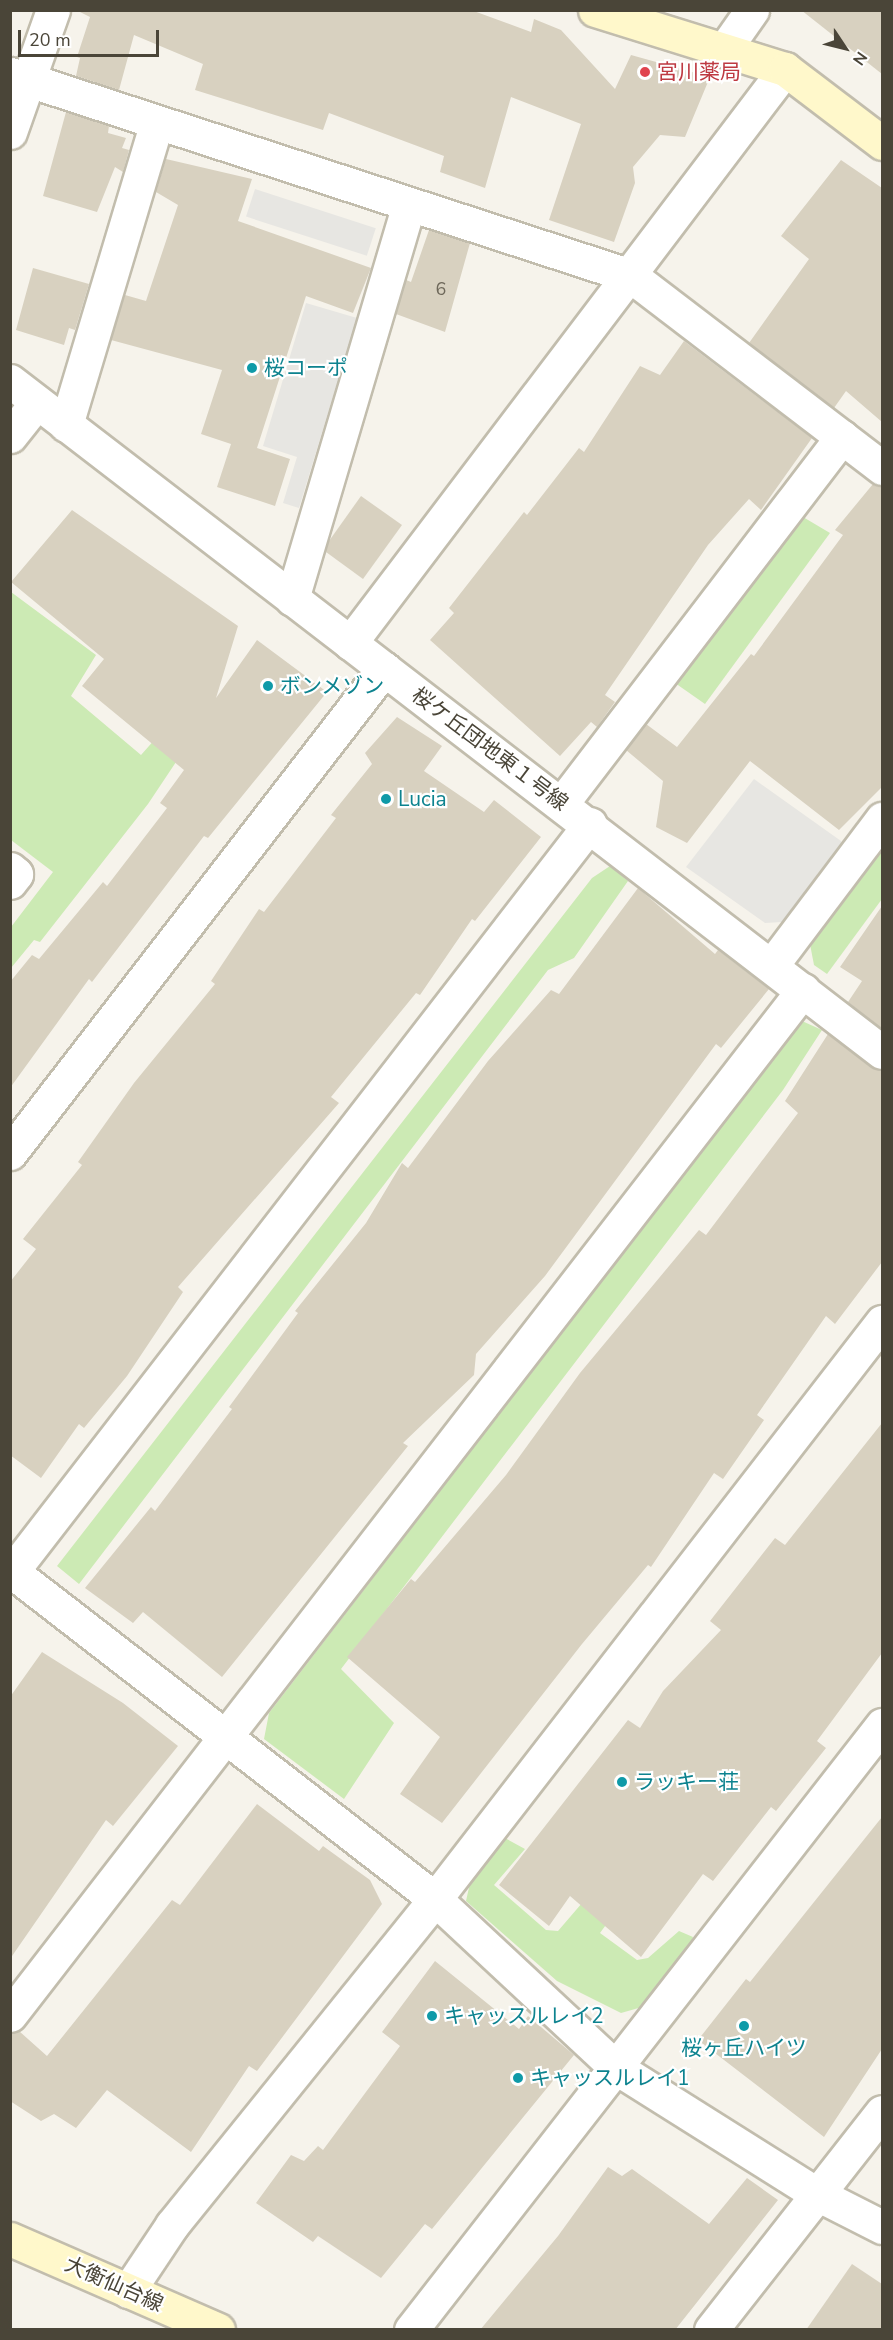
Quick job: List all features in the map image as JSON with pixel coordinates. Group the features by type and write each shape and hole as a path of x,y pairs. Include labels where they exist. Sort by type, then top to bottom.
{"street":[{"path":"10,132 19,77 53,10"},
{"path":"595,10 784,69 882,143"},
{"path":"724,50 752,10"},
{"path":"350,643 631,276 784,69"},
{"path":"19,77 631,276 882,468"},
{"path":"66,425 157,122"},
{"path":"292,599 409,204"},
{"name":"桜ケ丘団地東１号線","path":"10,381 292,599 590,824 882,1052"},
{"path":"10,436 37,402"},
{"path":"562,803 842,437"},
{"path":"10,1153 384,669"},
{"path":"772,965 882,819"},
{"path":"590,824 11,1572 435,1899 615,2067 817,2194 882,2227"},
{"path":"10,869 16,874 10,882"},
{"path":"10,2015 803,990"},
{"path":"128,2291 172,2225 435,1899 882,1322"},
{"path":"411,2330 882,1725"},
{"path":"711,2330 882,2112"},
{"name":"大衡仙台線","path":"10,2239 218,2330"}],"green space":[{"path":"803,517 830,533 705,704 675,683"},
{"path":"11,592 96,655 71,696 141,755 188,702 176,762 148,804 40,942 34,940 11,968 11,927 53,872 11,840"},
{"path":"882,839 882,899 827,974 814,965 809,939"},
{"path":"610,866 628,881 574,958 548,970 79,1584 57,1566 592,878"},
{"path":"802,1021 822,1030 783,1090 341,1669 394,1723 344,1799 264,1739 269,1713"},
{"path":"505,1838 525,1849 494,1885 546,1930 558,1931 625,1853 645,1871 600,1933 637,1960 648,1958 679,1931 693,1937 687,1953 642,2007 621,2013 557,1981 466,1901 470,1883"}],"shaded area":[{"path":"255,189 376,228 367,256 246,217"},
{"path":"306,303 357,318 299,508 283,503 297,457 263,446"},
{"path":"754,779 841,841 842,847 782,922 765,923 686,867"}],"building":[{"path":"76,10 471,10 531,32 534,19 561,30 615,89 631,55 710,77 685,137 660,135 633,167 635,183 614,242 549,220 581,124 511,97 485,188 440,172 444,156 329,113 323,130 195,90 203,64 134,35 119,90 76,76 80,58 77,57 90,17"},
{"path":"801,10 882,10 882,74"},
{"path":"66,112 109,126 108,133 126,138 122,148 129,150 123,172 115,167 97,212 43,196"},
{"path":"166,159 252,179 238,221 371,268 353,313 306,296 257,448 290,459 275,506 217,487 231,444 201,434 222,370 111,340 125,295 146,301 178,205 156,192"},
{"path":"841,160 882,188 882,422 846,391 834,408 749,343 809,259 781,236"},
{"path":"429,230 470,243 445,332 396,314 406,280 411,282"},
{"path":"33,268 89,284 75,330 69,328 64,345 16,330"},
{"path":"684,341 812,438 761,510 749,499 708,545 605,695 615,702 597,727 591,722 560,756 430,640 454,613 449,608 524,512 527,515 579,448 584,452 640,366 660,375"},
{"path":"873,484 882,486 882,787 839,830 750,761 687,843 656,827 663,781 626,750 646,724 677,747 751,654 754,656 843,535 835,530"},
{"path":"361,496 402,525 363,579 326,552 329,541"},
{"path":"72,510 238,626 216,698 257,640 327,692 208,838 204,836 92,982 89,979 10,1088 10,982 32,955 39,959 103,882 107,886 167,808 160,803 184,770 82,686 104,659 11,582"},
{"path":"397,717 442,746 424,771 484,812 494,800 541,837 475,921 472,919 420,995 416,993 331,1097 339,1103 178,1287 183,1292 127,1376 84,1428 79,1424 41,1478 10,1455 10,1282 36,1249 23,1239 82,1165 78,1162 134,1083 215,984 211,981 259,909 264,912 336,818 331,815 372,764 365,753"},
{"path":"638,888 715,954 718,950 769,989 721,1048 716,1044 545,1276 476,1354 474,1375 403,1443 408,1446 222,1677 143,1612 133,1623 85,1588 151,1507 155,1511 232,1409 229,1407 298,1313 295,1311 366,1223 402,1163 408,1168 488,1061 551,990 559,994"},
{"path":"882,906 882,1029 848,1002 862,981 840,967"},
{"path":"828,1034 871,1067 882,1070 882,1262 835,1324 826,1316 757,1415 764,1420 723,1479 714,1473 651,1567 648,1565 582,1644 442,1823 400,1794 440,1737 347,1657 411,1579 415,1582 506,1475 580,1373 699,1230 706,1235 798,1113 785,1101"},
{"path":"882,1423 882,1653 817,1741 826,1748 776,1811 771,1807 713,1881 703,1874 641,1957 570,1896 549,1926 499,1885 628,1720 640,1728 663,1691 721,1630 710,1621 775,1538 785,1545"},
{"path":"42,1652 123,1703 178,1746 113,1826 106,1820 10,1959 10,1697"},
{"path":"257,1804 319,1851 323,1846 370,1880 382,1904 257,2071 249,2066 191,2152 107,2090 76,2128 54,2114 41,2121 10,2101 10,2033 19,2031 47,2056 172,1900 180,1905"},
{"path":"882,1817 882,2049 824,2137 698,2040 746,1979 750,1982"},
{"path":"435,1961 519,2029 528,2016 574,2055 432,2229 425,2224 381,2278 318,2236 313,2242 256,2203 291,2155 304,2161 318,2146 323,2150 400,2046 382,2032"},
{"path":"608,2167 622,2176 632,2169 709,2224 747,2178 778,2200 675,2330 480,2330 558,2236"},
{"path":"852,2264 882,2284 882,2330 806,2330"}],"place":[{"name":"宮川薬局","path":"645,72"},
{"name":"桜コーポ","path":"252,368"},
{"name":"ボンメゾン","path":"268,686"},
{"name":"Lucia","path":"386,799"},
{"name":"ラッキー荘","path":"622,1782"},
{"name":"キャッスルレイ2","path":"432,2016"},
{"name":"桜ヶ丘ハイツ","path":"744,2026"},
{"name":"キャッスルレイ1","path":"518,2078"}]}
